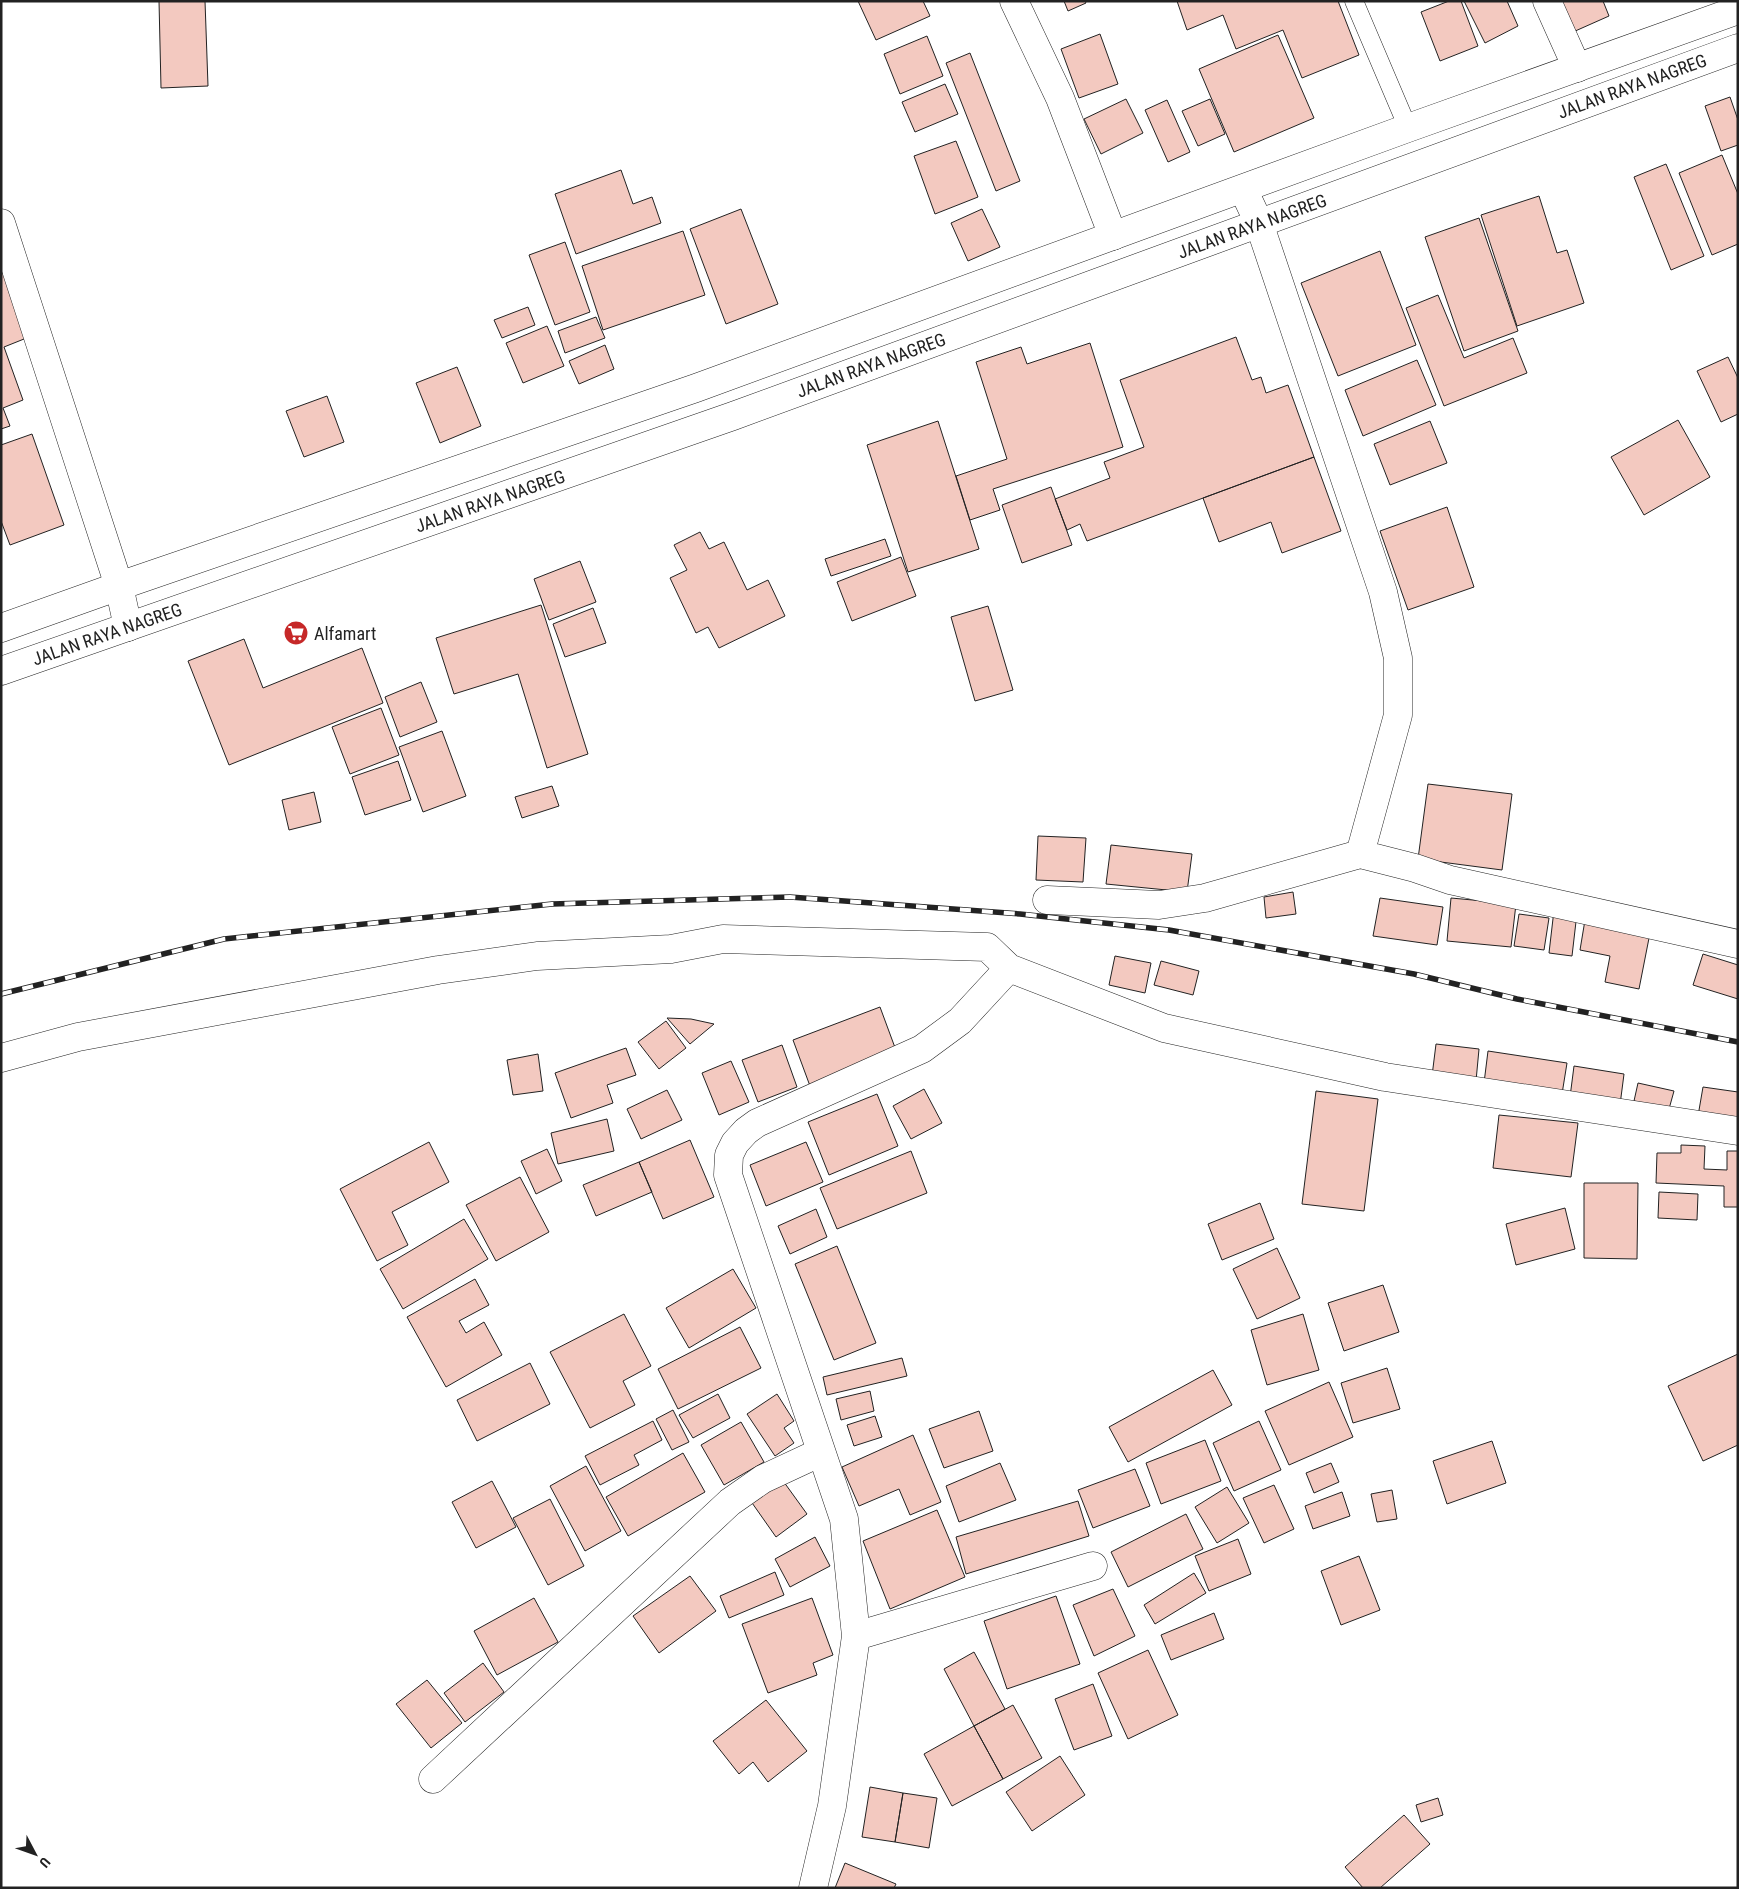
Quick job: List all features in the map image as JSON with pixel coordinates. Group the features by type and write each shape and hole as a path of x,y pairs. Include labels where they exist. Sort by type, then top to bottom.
{"main road":[{"path":"1014,1 1060,98 1113,236"},
{"path":"1547,1 1577,68"},
{"name":"JALAN RAYA NAGREG","path":"1,628 696,388 1408,128 1738,10"},
{"name":"JALAN RAYA NAGREG","path":"1,671 732,416 1738,48"},
{"path":"1243,189 1259,223 1383,592 1398,658 1398,715 1360,854"},
{"path":"1,223 119,586 128,627"},
{"path":"1047,900 1159,905 1205,898 1360,854 1415,868 1450,880 1738,944"},
{"path":"1,1058 78,1038 438,970 538,956 670,949 723,939 987,947 1009,968 1164,1028 1385,1077 1738,1130"},
{"path":"813,1888 832,1806 856,1636 844,1520 728,1175 729,1154 735,1143 757,1122 922,1049 960,1021 1009,968"},
{"path":"434,1779 730,1502 763,1479 821,1452"},
{"path":"856,1636 1094,1566"}],"lane":[{"path":"1354,1 1408,128"}],"building":[{"path":"159,1 205,1 208,86 161,88"},
{"path":"858,1 923,1 930,16 876,40"},
{"path":"1064,1 1085,1 1086,3 1068,11"},
{"path":"1177,1 1338,1 1359,55 1302,78 1283,30 1236,49 1223,15 1187,30"},
{"path":"1449,1 1461,1 1478,46 1440,61 1421,12"},
{"path":"1464,1 1507,1 1518,26 1485,43"},
{"path":"1560,1 1603,1 1609,16 1573,32"},
{"path":"1100,34 1118,84 1079,98 1061,49"},
{"path":"1278,35 1314,118 1234,152 1199,69"},
{"path":"927,36 943,76 900,94 884,54"},
{"path":"970,53 1020,181 996,191 946,63"},
{"path":"945,84 958,114 915,132 902,102"},
{"path":"1730,97 1738,120 1738,145 1721,151 1705,106"},
{"path":"1126,99 1143,133 1101,154 1084,119"},
{"path":"1210,99 1225,134 1198,146 1182,111"},
{"path":"1167,100 1190,152 1168,162 1145,110"},
{"path":"956,141 978,197 935,214 914,156"},
{"path":"1722,155 1738,194 1738,244 1712,255 1679,173"},
{"path":"1666,164 1704,256 1671,270 1634,177"},
{"path":"621,170 633,204 652,197 661,223 576,254 555,194"},
{"path":"1539,196 1557,253 1567,250 1584,303 1517,326 1481,215"},
{"path":"741,209 778,304 726,324 690,229"},
{"path":"982,209 1000,247 968,261 951,223"},
{"path":"1479,218 1518,331 1464,351 1425,237"},
{"path":"683,231 705,295 603,330 582,266"},
{"path":"565,242 590,312 555,325 529,255"},
{"path":"1380,251 1416,345 1338,376 1301,283"},
{"path":"6,272 29,337 4,347 23,400 3,408 10,426 1,429 1,274"},
{"path":"1438,295 1464,358 1513,338 1527,373 1444,406 1406,308"},
{"path":"528,307 535,325 502,338 494,320"},
{"path":"596,317 605,338 565,353 558,331"},
{"path":"547,326 564,366 523,383 506,343"},
{"path":"1236,337 1252,380 1261,377 1266,393 1288,385 1314,457 1087,541 1080,524 1067,530 1055,499 1110,478 1104,462 1144,447 1120,380"},
{"path":"1090,343 1123,447 993,489 1000,510 970,520 956,476 1007,459 976,362 1021,347 1027,364"},
{"path":"605,345 614,369 579,384 569,361"},
{"path":"1728,357 1738,378 1738,414 1721,422 1697,371"},
{"path":"1417,360 1436,405 1363,436 1345,390"},
{"path":"457,367 481,426 440,443 416,383"},
{"path":"327,396 344,442 304,457 286,411"},
{"path":"1678,420 1710,477 1644,515 1611,457"},
{"path":"938,421 979,549 908,572 867,445"},
{"path":"1430,421 1447,463 1390,485 1374,444"},
{"path":"32,434 64,525 10,545 1,521 1,445"},
{"path":"1314,457 1341,531 1282,553 1271,522 1219,542 1203,498"},
{"path":"1051,487 1072,545 1022,563 1002,505"},
{"path":"1447,507 1474,587 1408,610 1380,531"},
{"path":"700,532 709,549 724,542 747,590 768,580 785,616 719,648 708,627 696,633 670,578 687,570 674,545"},
{"path":"885,539 891,556 831,576 825,559"},
{"path":"901,557 916,596 852,621 837,582"},
{"path":"580,561 596,602 549,620 534,579"},
{"path":"541,605 588,754 547,768 518,674 454,694 436,638"},
{"path":"988,606 1013,690 975,701 951,617"},
{"path":"593,608 606,643 565,657 553,624"},
{"path":"244,639 263,688 362,648 383,703 229,765 188,661"},
{"path":"421,682 437,722 400,737 385,697"},
{"path":"381,708 399,755 350,774 332,727"},
{"path":"442,731 466,796 423,812 399,747"},
{"path":"398,761 411,800 365,815 352,777"},
{"path":"1428,784 1512,794 1502,870 1418,859"},
{"path":"552,786 559,806 522,818 515,797"},
{"path":"314,792 321,822 289,830 282,800"},
{"path":"1038,836 1086,838 1083,882 1036,880"},
{"path":"1111,845 1192,854 1187,892 1106,884"},
{"path":"1293,892 1296,914 1266,918 1264,897"},
{"path":"1380,898 1443,907 1437,945 1373,936"},
{"path":"1451,898 1516,904 1511,947 1447,941"},
{"path":"1554,910 1577,913 1572,956 1549,953"},
{"path":"1519,914 1549,918 1544,950 1514,946"},
{"path":"1585,920 1650,933 1639,989 1605,982 1610,956 1580,950"},
{"path":"1703,954 1738,965 1738,999 1693,985"},
{"path":"1115,956 1151,963 1145,993 1109,985"},
{"path":"1161,961 1199,971 1193,995 1154,985"},
{"path":"880,1007 897,1053 810,1086 793,1040"},
{"path":"667,1018 691,1019 714,1024 690,1044"},
{"path":"666,1021 686,1048 659,1069 638,1042"},
{"path":"1436,1044 1479,1049 1476,1081 1432,1076"},
{"path":"782,1045 797,1087 758,1102 742,1060"},
{"path":"626,1048 636,1075 607,1085 613,1103 571,1118 555,1073"},
{"path":"1488,1051 1567,1063 1562,1094 1484,1083"},
{"path":"538,1054 543,1091 513,1095 507,1060"},
{"path":"731,1061 749,1102 719,1115 702,1073"},
{"path":"1574,1066 1624,1074 1620,1105 1570,1097"},
{"path":"1638,1083 1674,1091 1669,1109 1634,1101"},
{"path":"1703,1087 1738,1092 1738,1122 1698,1116"},
{"path":"924,1089 942,1123 911,1139 893,1106"},
{"path":"667,1090 682,1120 641,1139 627,1109"},
{"path":"1316,1091 1378,1099 1364,1211 1302,1204"},
{"path":"877,1094 898,1146 829,1175 808,1122"},
{"path":"1499,1115 1578,1123 1571,1177 1493,1168"},
{"path":"607,1119 614,1151 558,1164 551,1133"},
{"path":"690,1140 714,1197 663,1219 639,1162"},
{"path":"429,1142 449,1182 392,1212 408,1245 377,1261 340,1189"},
{"path":"806,1142 823,1182 766,1206 750,1165"},
{"path":"1681,1145 1705,1146 1704,1169 1727,1170 1727,1151 1738,1151 1738,1207 1724,1207 1724,1186 1656,1183 1657,1153 1681,1153"},
{"path":"547,1149 562,1181 536,1194 521,1161"},
{"path":"911,1151 927,1193 837,1229 820,1188"},
{"path":"639,1162 652,1192 596,1216 583,1185"},
{"path":"520,1177 549,1232 496,1261 466,1205"},
{"path":"1584,1183 1638,1183 1637,1259 1584,1258"},
{"path":"1659,1192 1698,1194 1697,1220 1658,1218"},
{"path":"1260,1203 1274,1239 1222,1260 1208,1224"},
{"path":"1565,1208 1575,1249 1516,1265 1506,1224"},
{"path":"816,1209 827,1237 790,1254 778,1226"},
{"path":"464,1219 488,1259 403,1309 380,1269"},
{"path":"837,1246 876,1343 834,1360 795,1264"},
{"path":"1277,1248 1300,1298 1257,1319 1233,1269"},
{"path":"733,1269 756,1308 689,1348 666,1308"},
{"path":"475,1279 489,1305 459,1321 466,1333 484,1322 502,1355 446,1387 407,1317"},
{"path":"1383,1285 1399,1332 1344,1351 1328,1303"},
{"path":"624,1314 651,1366 623,1381 635,1405 590,1428 550,1352"},
{"path":"1303,1314 1319,1370 1267,1385 1251,1330"},
{"path":"740,1327 761,1368 678,1409 658,1369"},
{"path":"1738,1354 1738,1445 1703,1461 1668,1386"},
{"path":"902,1358 907,1376 827,1395 823,1377"},
{"path":"530,1363 550,1404 477,1441 457,1400"},
{"path":"1387,1368 1400,1409 1353,1423 1341,1383"},
{"path":"1213,1370 1232,1405 1128,1462 1109,1427"},
{"path":"1329,1382 1353,1437 1289,1465 1265,1411"},
{"path":"870,1391 874,1411 841,1420 836,1399"},
{"path":"718,1394 730,1418 693,1438 679,1415"},
{"path":"777,1394 794,1421 784,1428 794,1443 775,1456 747,1414"},
{"path":"673,1410 689,1442 672,1450 656,1419"},
{"path":"979,1411 993,1451 944,1468 929,1429"},
{"path":"875,1416 882,1437 854,1446 847,1425"},
{"path":"653,1421 662,1440 634,1455 639,1465 600,1485 585,1456"},
{"path":"1259,1421 1281,1470 1234,1491 1213,1443"},
{"path":"741,1422 764,1462 724,1485 701,1445"},
{"path":"913,1435 941,1502 910,1515 899,1489 859,1506 842,1467"},
{"path":"1205,1440 1221,1481 1161,1504 1146,1463"},
{"path":"1492,1441 1506,1483 1447,1504 1433,1461"},
{"path":"683,1453 705,1492 628,1536 606,1497"},
{"path":"1000,1463 1016,1500 959,1522 946,1486"},
{"path":"1331,1463 1339,1482 1314,1493 1306,1473"},
{"path":"586,1466 621,1531 585,1551 550,1486"},
{"path":"1135,1469 1150,1506 1093,1528 1078,1490"},
{"path":"781,1478 807,1514 776,1537 750,1500"},
{"path":"492,1481 516,1527 476,1548 452,1502"},
{"path":"1274,1485 1294,1529 1264,1543 1243,1498"},
{"path":"1227,1487 1249,1523 1217,1543 1195,1507"},
{"path":"1392,1490 1397,1519 1377,1522 1371,1494"},
{"path":"1342,1492 1350,1516 1313,1529 1305,1506"},
{"path":"550,1499 584,1566 548,1585 513,1518"},
{"path":"1078,1501 1089,1536 966,1574 956,1537"},
{"path":"937,1510 965,1577 890,1609 863,1541"},
{"path":"1186,1514 1203,1549 1128,1587 1111,1552"},
{"path":"815,1537 830,1566 790,1587 775,1559"},
{"path":"1238,1539 1251,1574 1209,1591 1195,1556"},
{"path":"1359,1556 1380,1610 1341,1625 1321,1571"},
{"path":"775,1572 784,1595 729,1618 720,1596"},
{"path":"1194,1573 1206,1593 1155,1624 1144,1605"},
{"path":"690,1576 716,1611 659,1653 633,1616"},
{"path":"1113,1589 1135,1636 1094,1656 1073,1605"},
{"path":"1056,1596 1080,1664 1007,1689 984,1621"},
{"path":"534,1598 558,1642 497,1675 474,1631"},
{"path":"812,1598 833,1655 813,1663 817,1675 768,1693 742,1624"},
{"path":"1214,1613 1224,1639 1171,1660 1161,1635"},
{"path":"1148,1650 1178,1715 1128,1739 1098,1673"},
{"path":"974,1652 1005,1709 974,1726 944,1669"},
{"path":"483,1663 504,1692 465,1722 444,1693"},
{"path":"427,1680 462,1723 431,1748 396,1704"},
{"path":"1093,1684 1112,1736 1074,1750 1055,1699"},
{"path":"766,1700 807,1751 768,1782 753,1762 739,1774 713,1741"},
{"path":"1013,1705 1042,1758 1003,1779 974,1726"},
{"path":"974,1726 1003,1779 952,1806 924,1754"},
{"path":"1060,1756 1085,1795 1032,1831 1006,1792"},
{"path":"870,1787 903,1793 895,1842 862,1837"},
{"path":"903,1793 937,1798 929,1848 895,1842"},
{"path":"1438,1798 1443,1815 1421,1822 1416,1805"},
{"path":"1404,1815 1430,1844 1380,1888 1363,1888 1345,1867"},
{"path":"845,1863 896,1884 894,1888 835,1888"}],"railway":[{"path":"1,994 224,939 552,904 790,897 1020,914 1169,930 1414,974 1517,999 1738,1042"}],"place":[{"name":"Alfamart","path":"296,633"}]}
